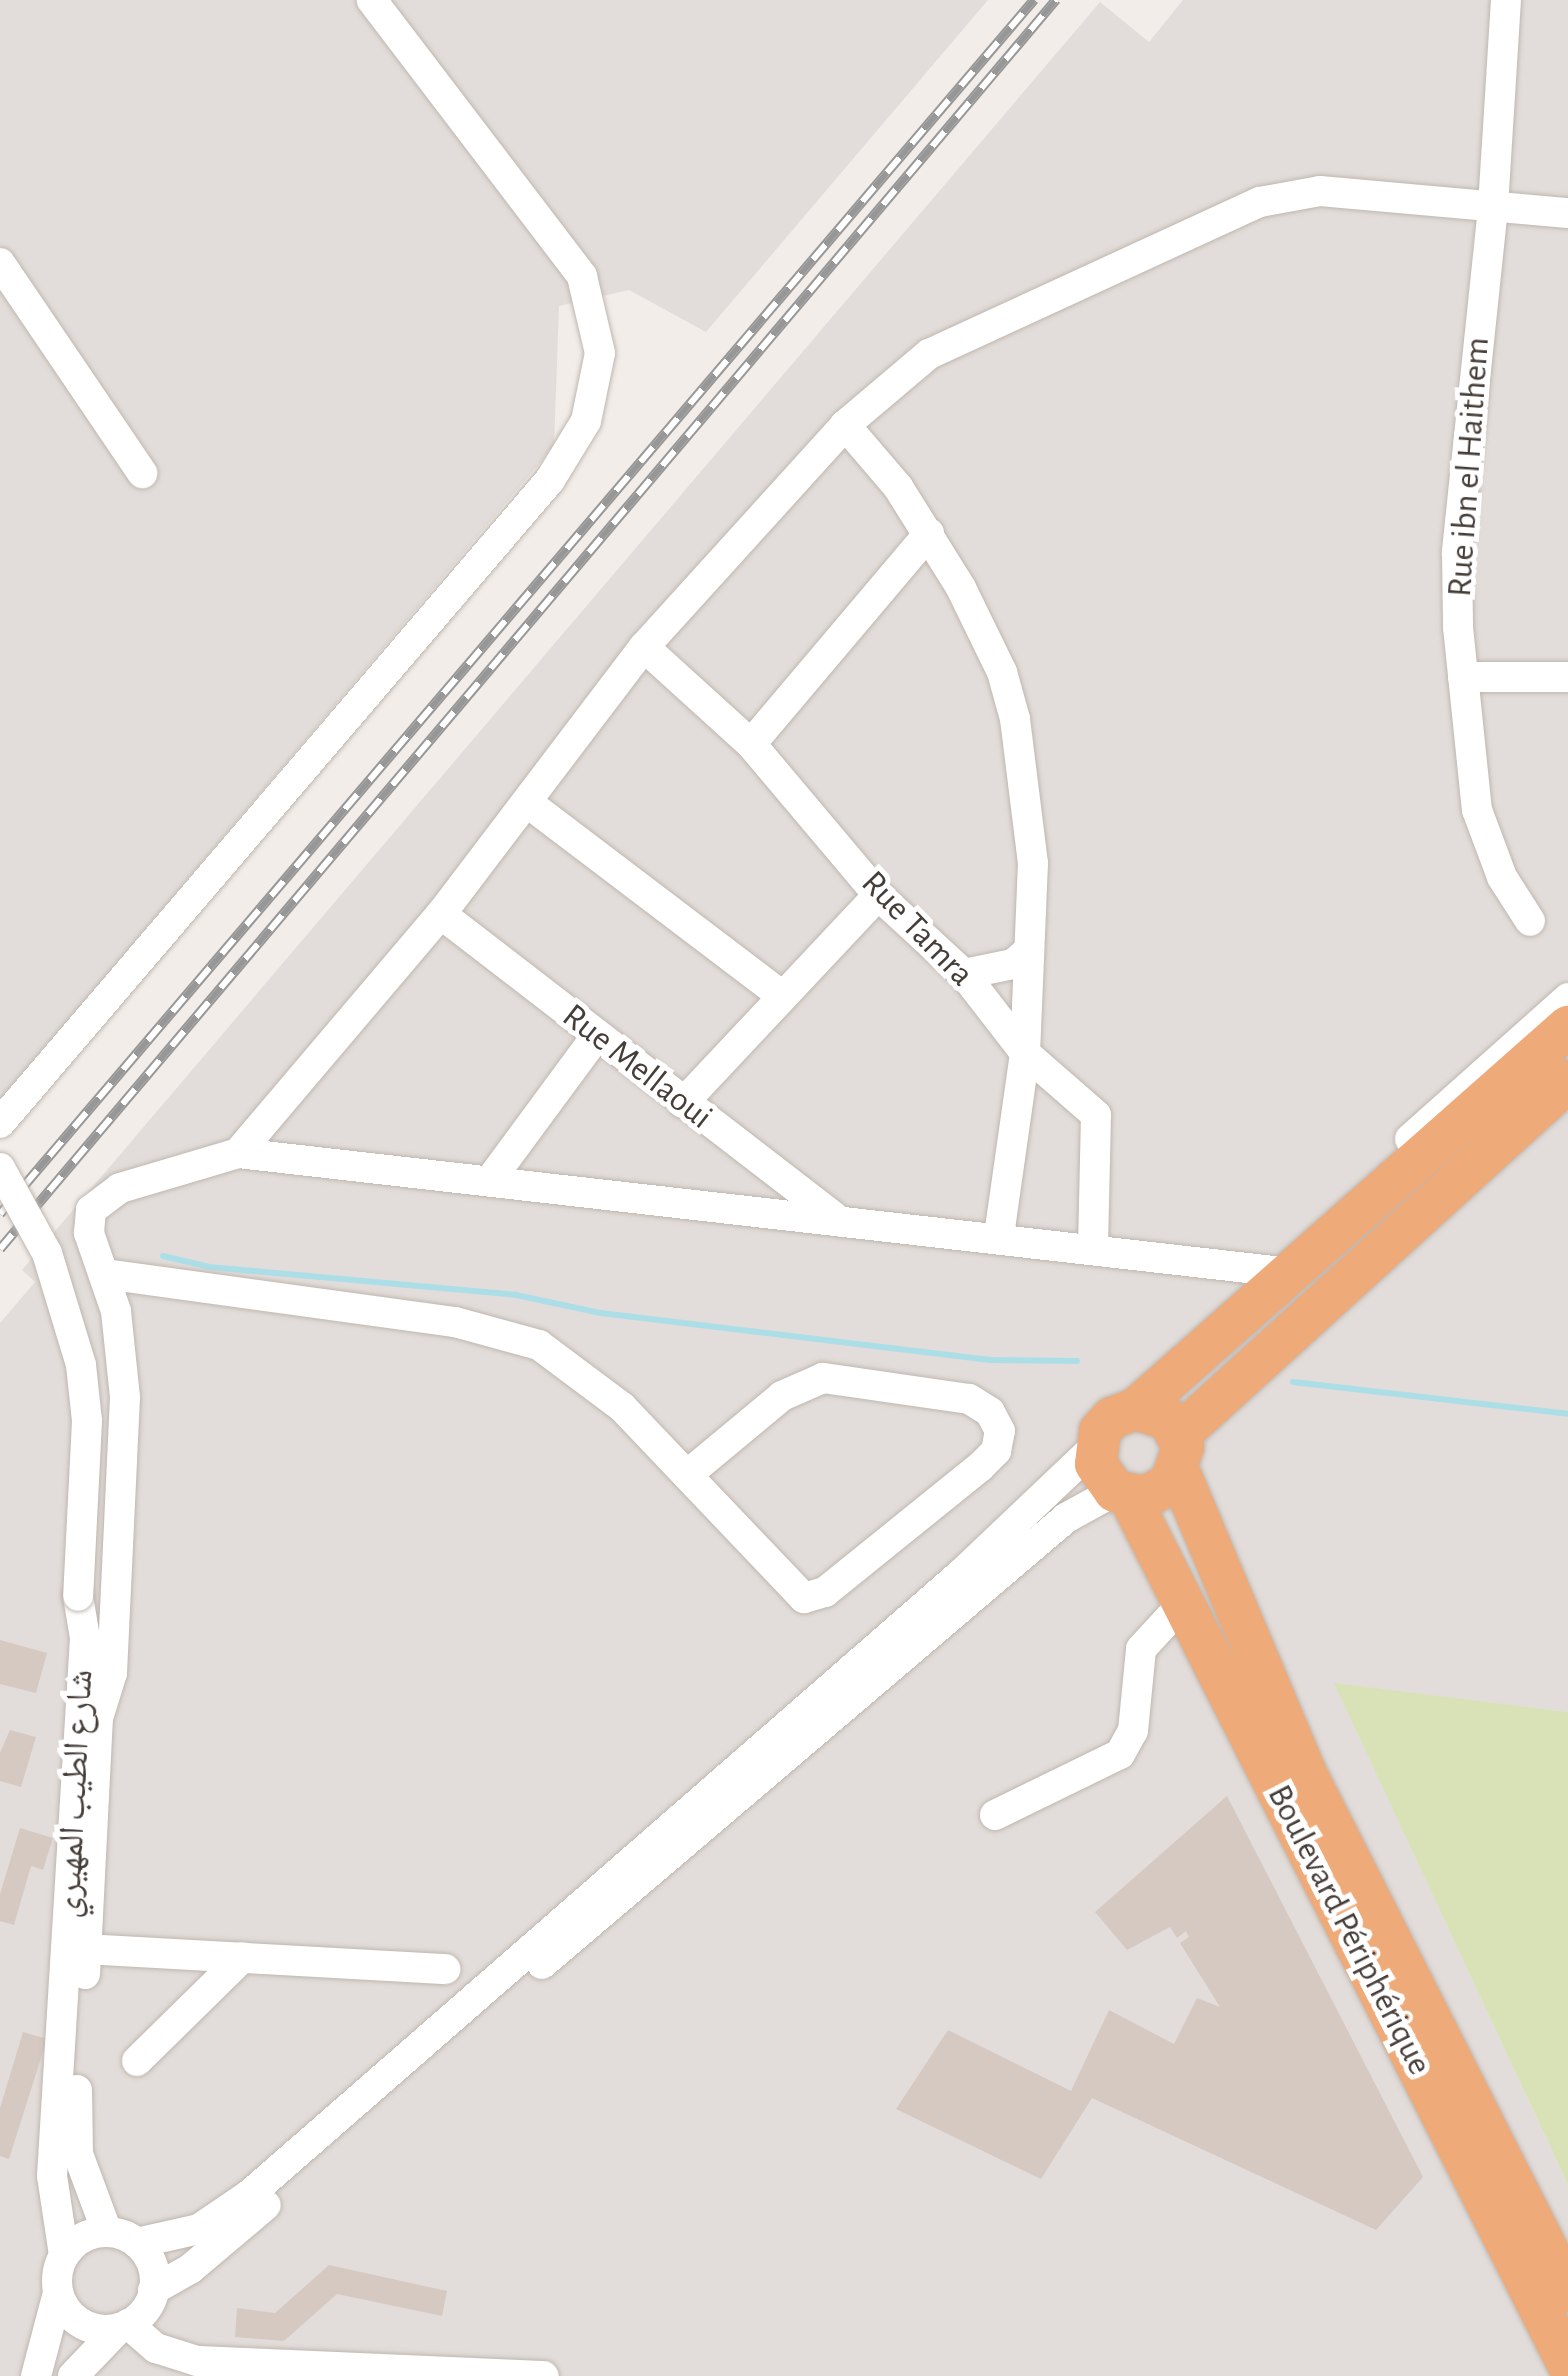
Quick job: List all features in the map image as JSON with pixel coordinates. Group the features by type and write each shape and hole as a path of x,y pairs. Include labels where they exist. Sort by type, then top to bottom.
{"highway":[{"path":"1568,1027 1136,1409 1112,1418 1095,1447 1103,1479 1122,1494 1158,1493 1179,1453 1231,1386 1568,1081"},
{"path":"1210,1540 1206,1475 1231,1386"},
{"path":"1136,1409 1154,1411 1179,1453"},
{"name":"Boulevard Périphérique","path":"1179,1453 1210,1540 1306,1772 1568,2291"},
{"name":"Boulevard Périphérique","path":"1122,1494 1186,1600 1568,2364"}],"street":[{"path":"0,1122 550,480 586,421 600,353 582,276 372,0"},
{"name":"Rue ibn el Haithem","path":"1506,0 1493,208 1457,553 1463,676 1477,810 1502,877 1530,921"},
{"path":"238,1153 441,914 644,647 845,425 929,354 1260,202 1320,192 1568,213"},
{"path":"2,270 142,473"},
{"path":"845,425 929,533 982,626 1015,719 1033,863 1026,1053 1000,1236"},
{"path":"752,744 929,533"},
{"name":"Rue Tamra","path":"644,647 752,744 878,895 964,974 1026,1053 1085,1104 1100,1126 1093,1248"},
{"path":"1463,676 1568,677"},
{"path":"528,803 780,994"},
{"path":"683,1103 780,994 878,895"},
{"name":"Rue Mellaoui","path":"441,914 768,1170 836,1218"},
{"path":"964,974 1012,964 1029,950"},
{"path":"98,1718 112,1672 124,1440 121,1348 87,1220 97,1201 238,1153 1093,1248 1302,1264 1334,1207 1568,998"},
{"path":"491,1180 596,1035"},
{"path":"1231,1386 1269,1368 1568,1104"},
{"path":"0,1168 47,1253 81,1364 87,1421 78,1596 85,1638"},
{"path":"745,1208 768,1170"},
{"path":"104,1274 455,1322 518,1338 576,1367 688,1474 779,1579 810,1599 992,1458 1000,1430 990,1412 969,1399 822,1378 782,1396 688,1474"},
{"path":"36,2376 64,2256 82,2238 107,2232 137,2243 199,2228 249,2195 962,1572 1095,1447"},
{"path":"73,2376 124,2326 153,2290 235,2232 1066,1518 1122,1494"},
{"path":"995,1814 1120,1754 1133,1731 1141,1649 1186,1600"},
{"name":"شارع الطيب المهيري","path":"85,1638 98,1653 98,1718 76,2136 82,2174 107,2232"},
{"name":"شارع الطيب المهيري","path":"64,2256 52,2176 85,1638"},
{"path":"86,1948 445,1969"},
{"path":"137,2061 243,1957"},
{"path":"137,2243 152,2264 153,2290"},
{"path":"58,2293 81,2323 124,2326 165,2364 544,2376"}],"shaded area":[{"path":"0,0 988,0 706,332 629,290 559,306 554,446 0,1101"},
{"path":"1183,0 1568,0 1568,1712 1335,1684 1568,2185 1568,2376 0,2376 0,1323 35,1282 22,1270 1100,2 1149,42"}],"green space":[{"path":"1334,1683 1568,1712 1568,2185"}],"building":[{"path":"0,1640 47,1653 36,1693 0,1684"},
{"path":"10,1730 36,1737 21,1787 0,1781 0,1753"},
{"path":"1227,1796 1423,2177 1376,2230 1092,2098 1041,2179 896,2109 948,2030 1071,2091 1109,2010 1174,2044 1197,1998 1220,2007 1180,1943 1189,1937 1186,1931 1177,1938 1170,1927 1127,1950 1095,1912"},
{"path":"20,1828 53,1838 43,1870 31,1866 14,1925 0,1921 0,1894"},
{"path":"23,2032 47,2039 9,2159 0,2156 0,2108"},
{"path":"329,2265 447,2291 442,2316 337,2294 284,2341 235,2337 237,2308 275,2313"}],"waterway":[{"path":"163,1256 210,1267 516,1295 601,1313 990,1360 1077,1361"},
{"path":"1293,1382 1568,1414"}],"railway":[{"path":"0,1214 1034,0"},
{"path":"0,1249 1056,0"}]}
